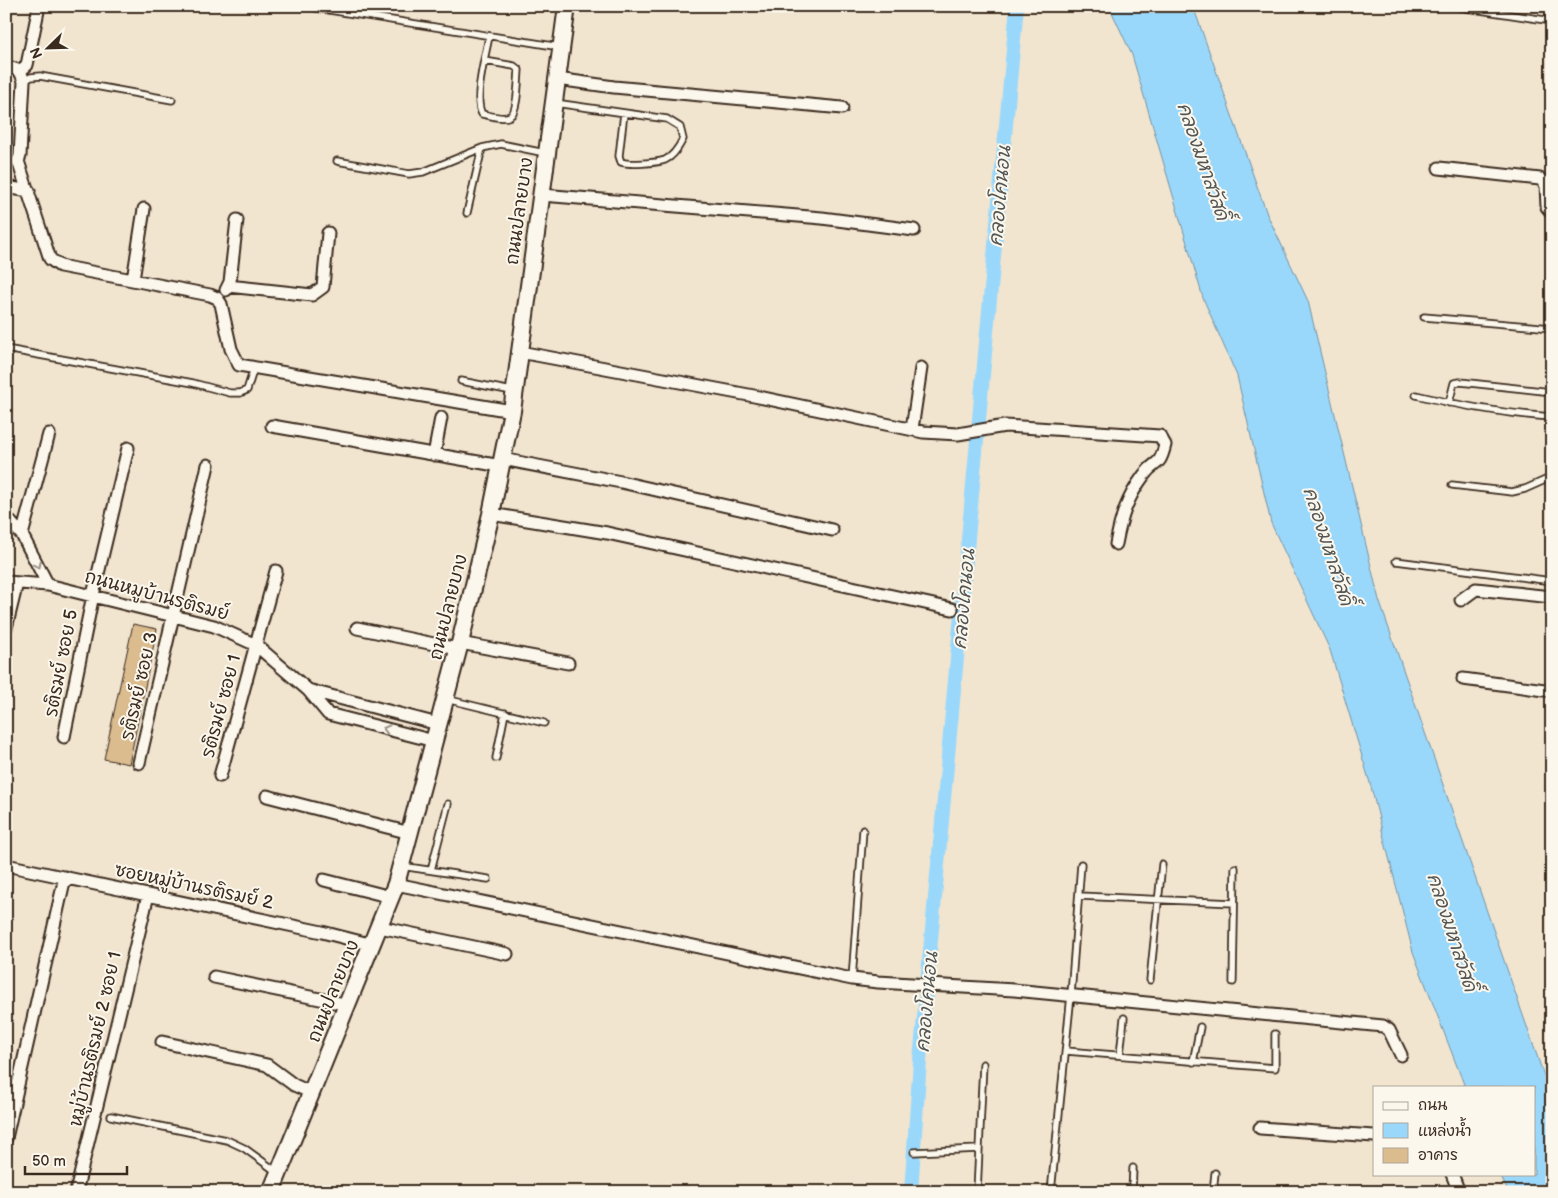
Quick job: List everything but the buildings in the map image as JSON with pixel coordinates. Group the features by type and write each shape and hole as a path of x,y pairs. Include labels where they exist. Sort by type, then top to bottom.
{"street":[{"path":"39,6 27,65 22,76 20,156 18,161 50,259 60,266 217,298 221,304 231,349 239,365 512,410"},
{"name":"ถนนปลายบาง","path":"271,1192 374,945 394,891 459,646 491,514 512,410 567,6"},
{"path":"6,66 22,76"},
{"path":"557,78 614,87 842,108"},
{"path":"1439,168 1540,179 1546,185 1547,207 1552,213"},
{"path":"6,186 29,191"},
{"path":"542,195 822,218 914,230"},
{"path":"134,280 144,209"},
{"path":"217,298 228,286 237,220"},
{"path":"228,286 312,295 322,287 328,233"},
{"path":"520,352 754,396 939,434 970,434 990,428 1064,429 1160,436 1164,439 1165,445 1161,461 1143,476 1122,510 1116,544"},
{"path":"912,429 921,368"},
{"path":"434,455 440,418"},
{"path":"272,426 434,455 502,463 620,482 832,530"},
{"path":"22,535 49,434"},
{"name":"รติรมย์ ซอย 5","path":"64,737 93,595 128,448"},
{"name":"รติรมย์ ซอย 3","path":"139,763 208,465"},
{"path":"491,514 607,533 952,609"},
{"path":"6,517 22,535 48,585"},
{"name":"รติรมย์ ซอย 1","path":"220,776 276,571"},
{"path":"6,628 12,583"},
{"name":"ถนนหมูบ้านรติรมย์","path":"12,583 48,585 214,626 256,645 308,690 328,714 434,741"},
{"path":"1461,600 1476,589 1552,597"},
{"path":"357,628 568,663"},
{"path":"1463,679 1552,691"},
{"path":"308,690 438,724"},
{"path":"267,796 410,833"},
{"name":"ซอยหมู่บ้านรติรมย์ 2","path":"6,865 148,894 374,945"},
{"path":"6,1138 65,877"},
{"path":"324,880 394,891 852,979 1071,995 1384,1026 1389,1030 1401,1056"},
{"name":"หมู่บ้านรติรมย์ 2 ซอย 1","path":"76,1192 148,894"},
{"path":"380,927 507,954"},
{"path":"214,977 349,1005"},
{"path":"162,1042 267,1065 294,1085 312,1093"},
{"path":"1260,1128 1373,1136"},
{"path":"1453,1176 1459,1192"}],"lane":[{"path":"304,6 562,47"},
{"path":"1453,6 1552,21"},
{"path":"485,61 514,66 519,70 515,110 512,116 482,114 480,111 478,102 489,36"},
{"path":"22,76 40,76 172,100"},
{"path":"554,103 624,113 667,120 680,127 683,139 679,148 665,160 627,164 621,162 619,156 624,113"},
{"path":"337,161 409,174 422,172 482,148 501,144 547,154"},
{"path":"467,213 482,148"},
{"path":"1424,316 1552,328"},
{"path":"6,349 192,383 230,393 240,393 247,390 254,368"},
{"path":"461,381 515,392"},
{"path":"1449,403 1454,383 1460,382 1552,392"},
{"path":"1416,394 1449,403 1525,416 1552,418"},
{"path":"1452,485 1512,492 1525,489 1552,477"},
{"path":"1396,561 1552,581"},
{"path":"444,699 544,723"},
{"path":"496,758 505,713"},
{"path":"431,870 448,804"},
{"path":"852,979 863,830"},
{"path":"1051,1192 1066,1051 1081,864"},
{"path":"1150,980 1162,864"},
{"path":"401,866 488,879"},
{"path":"1233,982 1235,868"},
{"path":"1079,896 1234,903"},
{"path":"1120,1056 1124,1018"},
{"path":"1193,1062 1200,1027"},
{"path":"1066,1051 1275,1068 1275,1034"},
{"path":"977,1192 984,1064"},
{"path":"111,1116 227,1140 244,1148 279,1173"},
{"path":"914,1152 979,1149"},
{"path":"1132,1192 1133,1168"},
{"path":"1213,1192 1215,1173"}],"water":[{"name":"คลองมหาสวัสดิ์","path":"1109,6 1193,6 1267,214 1308,301 1379,600 1552,1099 1552,1192 1508,1192 1501,1176 1536,1176 1536,1086 1465,1086 1413,952 1370,783 1330,650 1271,523 1237,376 1203,298 1132,55"}],"waterway":[{"name":"คลองโคนอน","path":"911,1192 920,1060 1017,6"}]}
